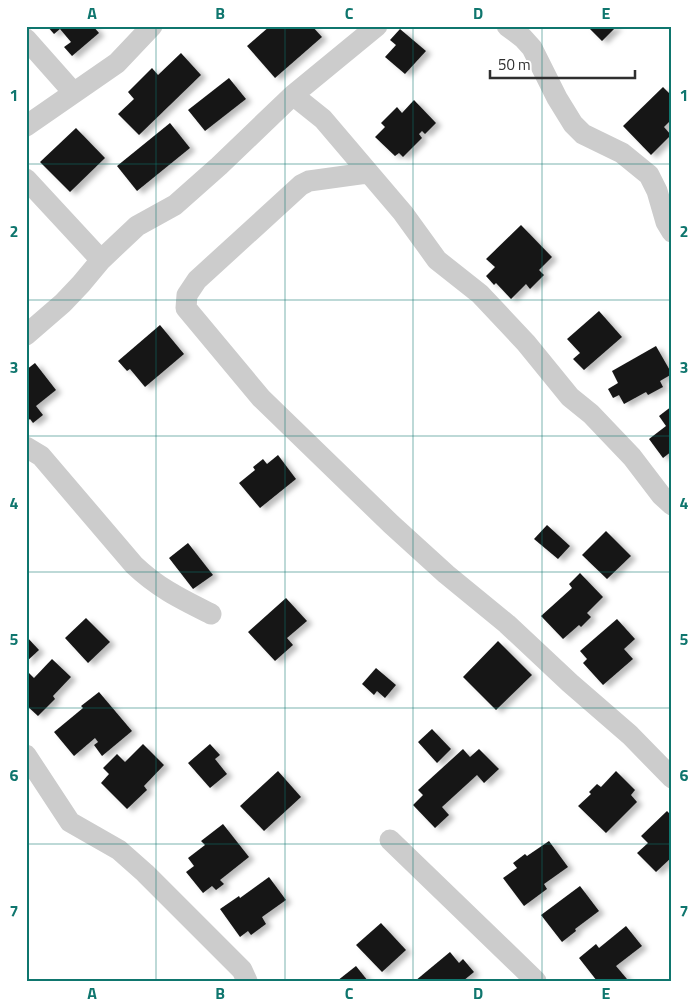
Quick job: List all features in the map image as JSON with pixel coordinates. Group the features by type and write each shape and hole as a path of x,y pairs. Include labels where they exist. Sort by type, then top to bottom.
{"street":[{"path":"26,126 117,63 152,26"},
{"path":"26,336 64,303 101,260 137,226 175,205 219,166 293,94 377,26"},
{"path":"508,26 532,48 557,98 573,124 583,134 622,153 649,175 657,191 666,222 672,232"},
{"path":"26,40 73,92"},
{"path":"293,94 323,119 403,213 437,260 480,294 526,343 570,397 591,414 672,505"},
{"path":"367,173 309,180 301,185 197,280 188,295 186,308 262,398 391,524 630,735 672,778"},
{"path":"26,179 101,260"},
{"path":"26,447 41,456 134,565 149,579 170,594 210,614"},
{"path":"26,754 70,822 119,850 145,873 242,970 247,981"},
{"path":"390,840 536,981"}],"building":[{"path":"47,26 93,26 99,33 72,56 64,47 71,42 60,29 54,34"},
{"path":"270,26 312,26 322,37 275,78 247,46"},
{"path":"587,26 617,26 602,41"},
{"path":"400,29 426,51 405,74 385,57 396,45 390,40"},
{"path":"181,53 201,75 139,135 118,114 134,99 128,92 152,68 158,75"},
{"path":"229,78 246,99 205,131 188,110"},
{"path":"663,87 672,96 672,119 664,127 671,135 651,155 623,126"},
{"path":"414,100 436,123 425,134 422,131 419,134 422,138 403,157 399,153 395,156 375,137 385,127 381,123 397,107 402,113"},
{"path":"170,123 190,148 137,191 117,166"},
{"path":"76,128 105,158 70,192 40,162"},
{"path":"521,225 552,257 539,270 544,275 530,289 526,284 511,299 496,283 494,285 486,276 495,267 486,259"},
{"path":"599,311 622,337 584,370 573,359 580,353 567,339"},
{"path":"160,325 184,354 145,387 130,369 127,371 118,361"},
{"path":"656,346 672,374 660,381 663,387 648,395 646,392 624,404 619,395 613,398 608,389 618,383 612,371"},
{"path":"35,363 56,390 36,406 43,415 33,423 30,419 26,422 26,370"},
{"path":"672,406 672,451 663,458 649,439 666,426 659,416"},
{"path":"278,455 296,479 260,508 239,483 255,470 253,467 263,459 267,464"},
{"path":"547,525 570,546 558,559 534,539"},
{"path":"606,531 631,556 607,579 582,555"},
{"path":"188,543 213,575 193,589 169,558"},
{"path":"580,573 603,597 587,613 591,617 581,627 579,625 563,639 541,616 572,588 569,584"},
{"path":"286,598 307,621 287,638 293,645 275,661 248,632"},
{"path":"86,618 110,642 88,663 65,638"},
{"path":"617,619 635,639 624,649 633,659 603,685 583,663 587,659 580,651"},
{"path":"26,636 39,650 26,662"},
{"path":"498,641 532,675 496,710 463,677"},
{"path":"52,659 71,677 53,696 55,699 38,716 26,705 26,676 29,673 34,678"},
{"path":"376,668 396,685 385,698 377,691 374,695 362,684"},
{"path":"99,692 132,731 102,756 94,745 98,742 95,738 74,756 54,732"},
{"path":"432,729 451,749 437,763 418,742"},
{"path":"143,744 164,765 144,786 147,790 127,809 101,783 109,774 103,768 117,754 125,762"},
{"path":"210,744 220,755 215,759 227,774 210,788 188,763"},
{"path":"463,749 470,757 479,749 499,769 484,783 477,775 442,807 449,815 435,828 413,805 423,795 418,790"},
{"path":"278,771 301,797 264,831 240,806"},
{"path":"616,771 635,790 631,795 637,802 606,833 578,806 591,794 589,792 597,784 601,787"},
{"path":"667,811 672,816 672,857 656,872 637,853 648,843 641,836"},
{"path":"223,824 249,857 220,880 224,884 216,890 212,886 203,893 186,872 194,866 188,858 205,845 201,841"},
{"path":"549,841 568,867 544,884 547,889 524,906 503,878 517,868 513,863"},
{"path":"269,877 286,900 262,917 266,924 251,935 248,931 240,937 220,909 239,896 240,898"},
{"path":"580,886 599,911 575,929 576,931 562,942 541,915"},
{"path":"381,923 406,950 382,972 356,945"},
{"path":"626,926 642,946 616,966 627,979 624,981 597,981 579,958 596,944 599,948"},
{"path":"450,952 459,963 463,959 474,972 463,981 415,981"},
{"path":"356,966 368,981 337,981"}]}
